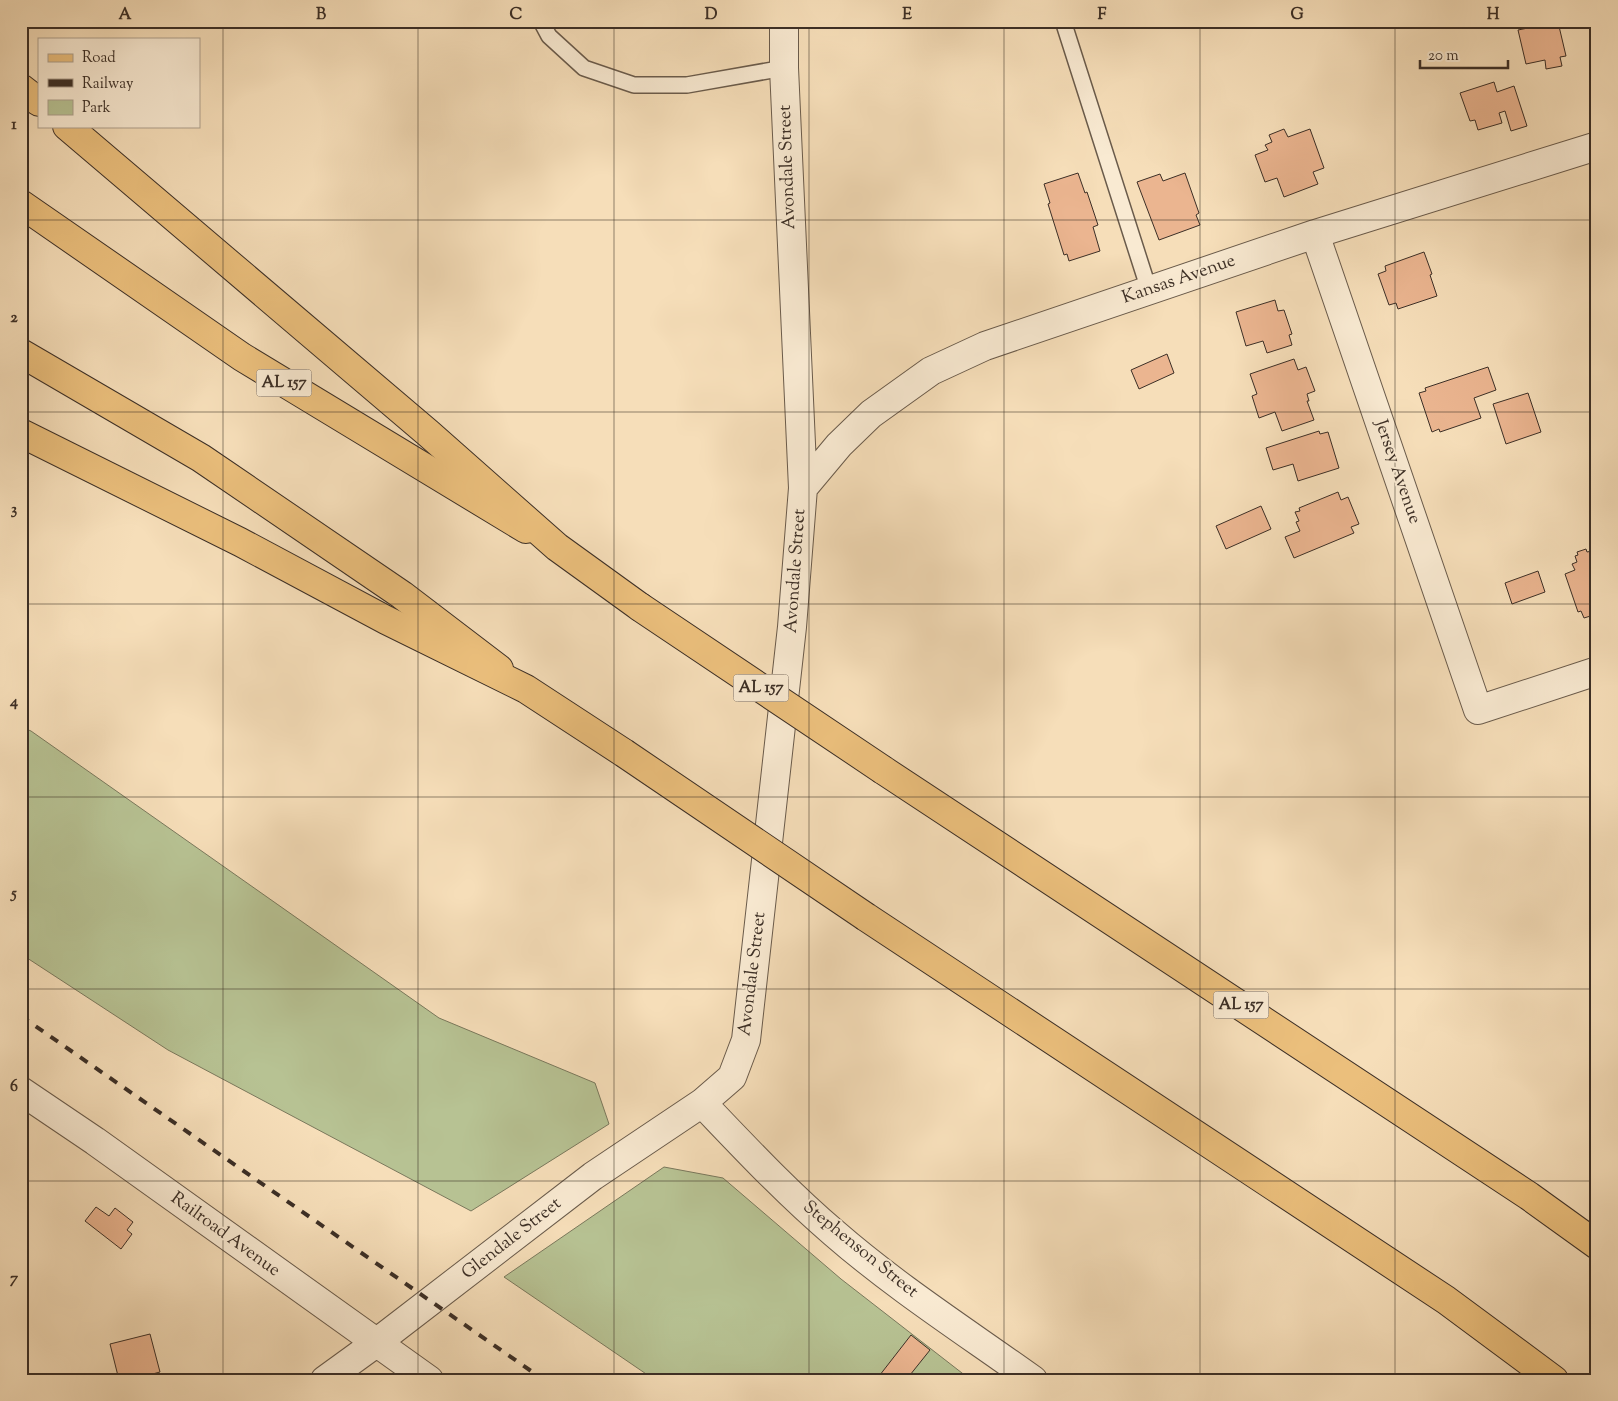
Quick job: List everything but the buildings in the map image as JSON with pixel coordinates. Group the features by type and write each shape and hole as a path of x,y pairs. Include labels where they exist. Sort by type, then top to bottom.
{"main road":[{"path":"21,88 38,101"},
{"path":"69,128 428,433 557,547"},
{"name":"AL 157","path":"21,204 242,357 557,547 640,606 883,770 1521,1190 1597,1245"},
{"path":"21,353 201,458 402,595 526,689 866,917 1446,1300 1554,1380"},
{"path":"21,434 240,542 386,620 526,689"}],"street":[{"name":"Avondale Street","path":"702,1103 732,1077 746,1040 791,637 802,488 784,68 784,21"},
{"name":"Kansas Avenue","path":"802,488 839,444 871,414 931,371 985,346 1315,234 1597,146"},
{"name":"Jersey Avenue","path":"1315,234 1478,710 1597,671"},
{"name":"Railroad Avenue","path":"21,1091 95,1141 429,1380"},
{"name":"Glendale Street","path":"325,1380 593,1176 702,1103"},
{"name":"Stephenson Street","path":"702,1103 783,1187 834,1234 890,1278 1032,1380"}],"lane":[{"path":"541,21 549,36 584,68 634,85 687,85 784,68"},
{"path":"1063,21 1149,290"}],"green space":[{"path":"21,727 31,731 439,1018 595,1083 609,1124 471,1211 168,1050 21,954"},
{"path":"664,1167 723,1178 841,1279 971,1380 655,1380 504,1277"}],"railway":[{"path":"21,1016 544,1380"}]}
